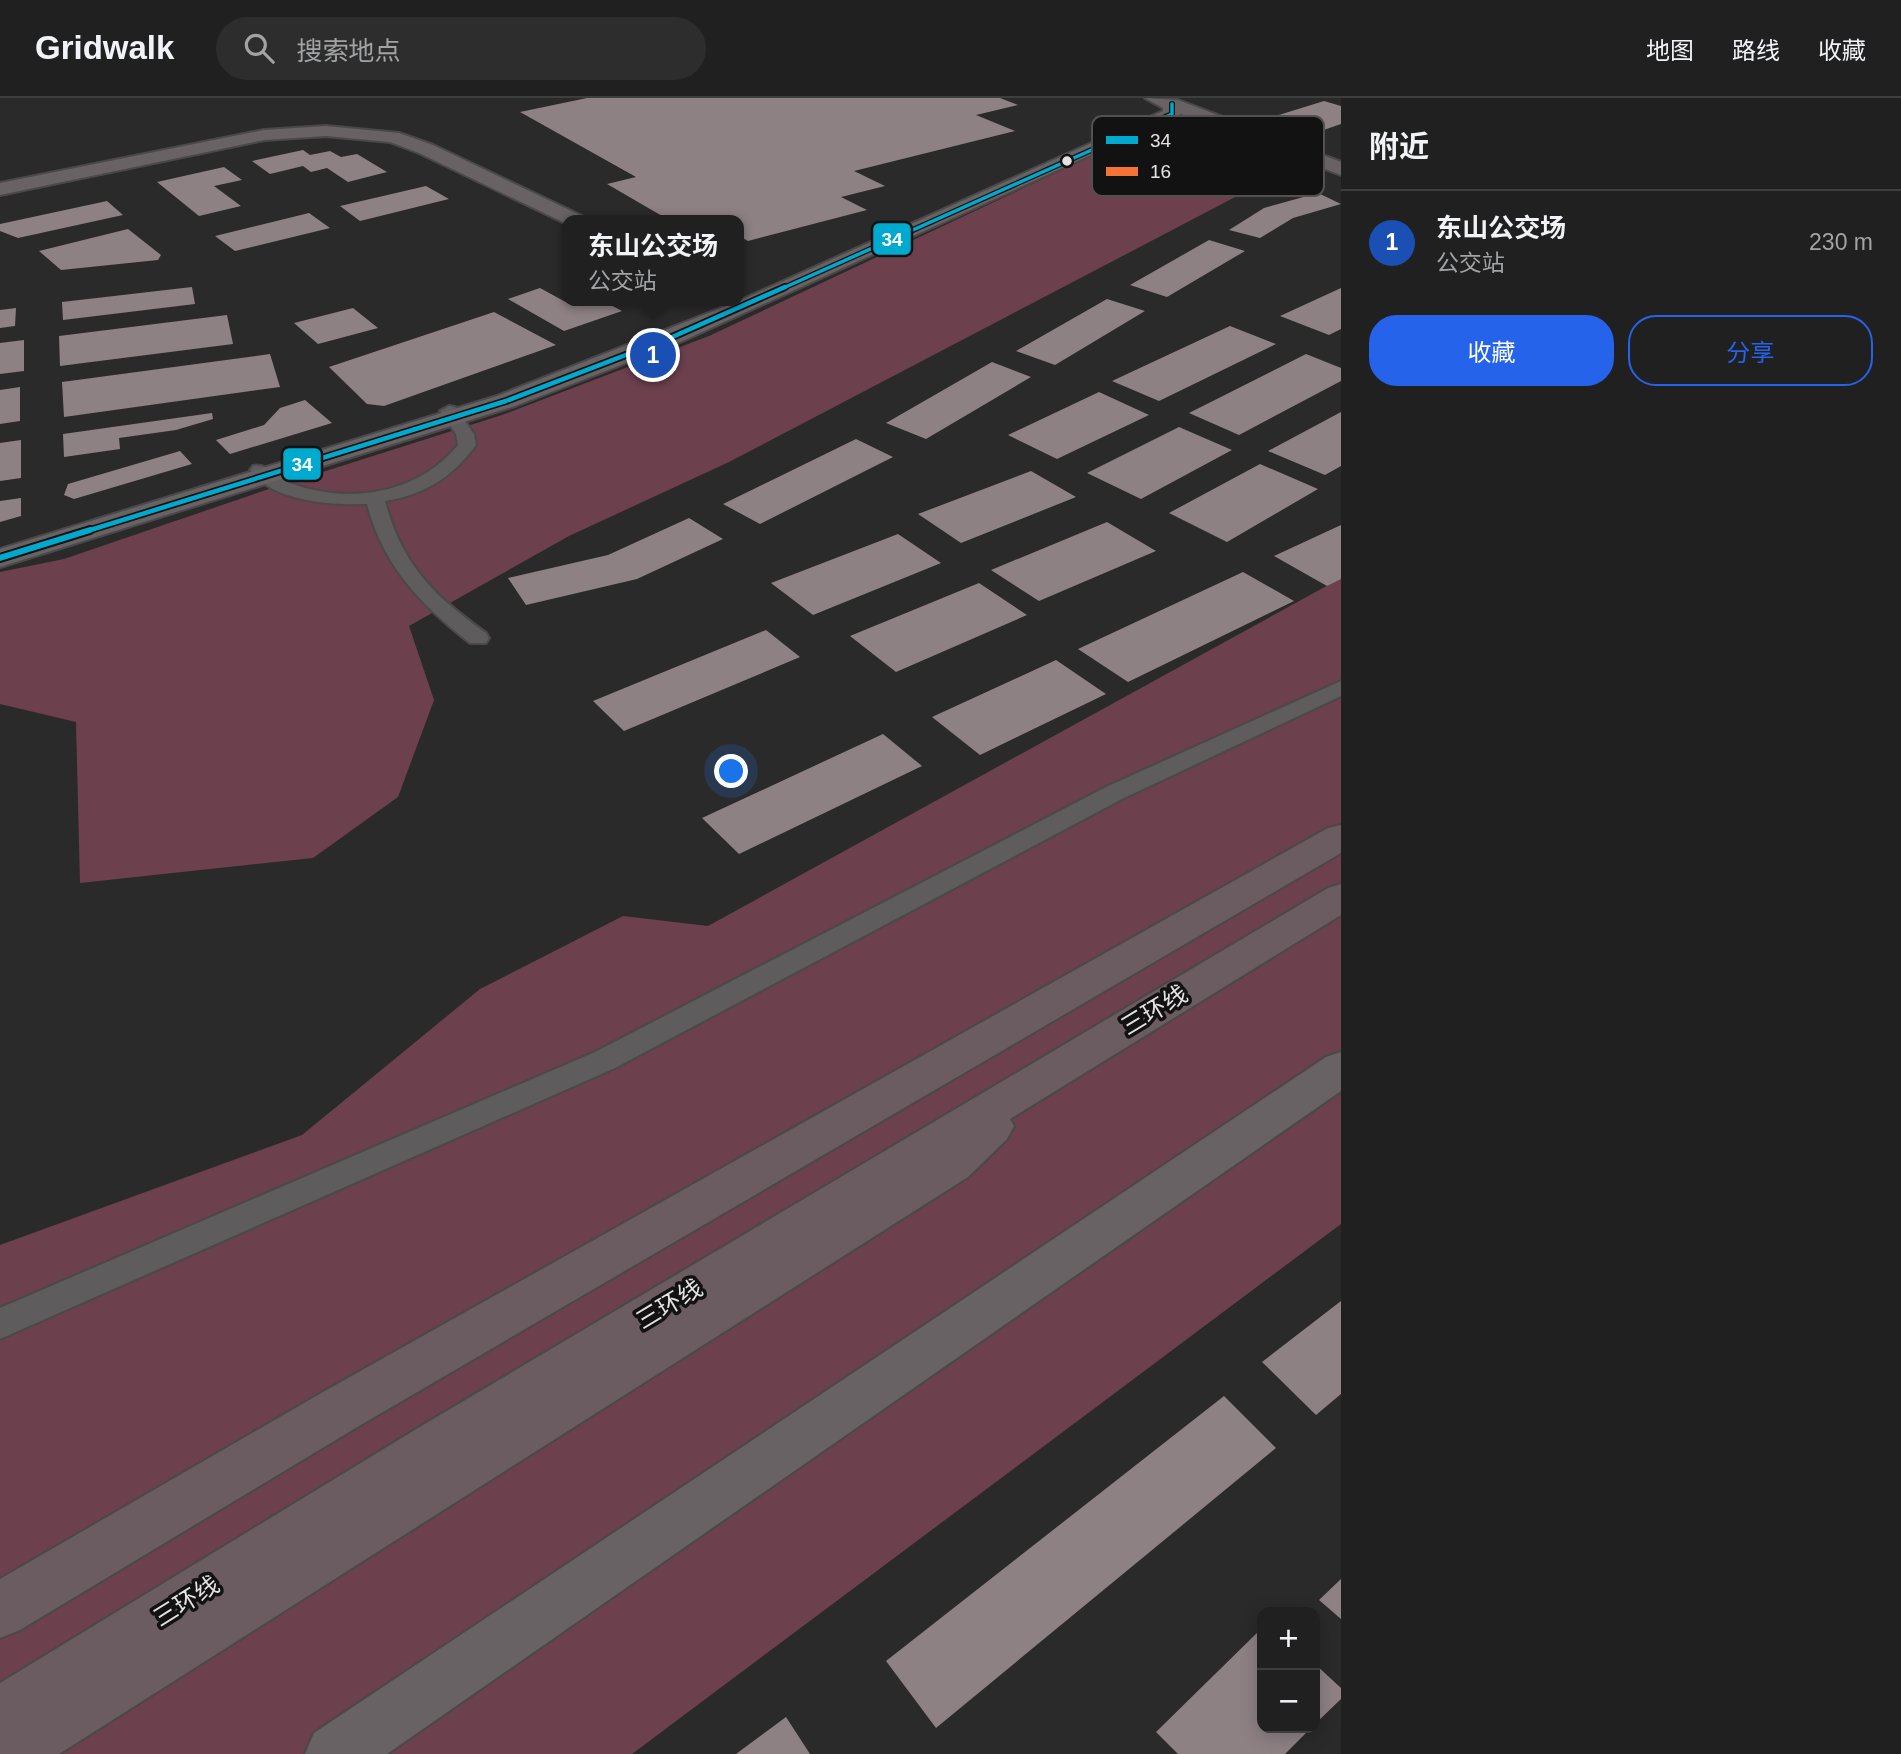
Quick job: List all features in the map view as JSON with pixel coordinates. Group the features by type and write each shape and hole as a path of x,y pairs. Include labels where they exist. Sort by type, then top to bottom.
{"highway":[{"path":"0,1610 341,1409 1341,837"},
{"name":"三环线","path":"0,1716 1045,1075 1341,897"},
{"path":"5,1754 952,1164 1045,1075"},
{"path":"0,1592 341,1409"}],"street":[{"path":"1132,98 1192,116"},
{"path":"1142,116 1164,106 1194,98"},
{"path":"0,191 264,135 326,131 393,137 426,149 565,215"},
{"path":"0,191 265,137 334,134 389,139 421,150 562,220"},
{"path":"744,298 1092,139"},
{"path":"1324,163 1341,169"},
{"path":"0,550 261,473 583,373 726,306"},
{"path":"0,558 261,473 289,489 352,500 375,498 420,486 457,461 467,445 452,414"},
{"path":"375,498 387,544 400,565 441,611 478,638"},
{"path":"0,1324 605,1060 1114,793 1341,688"},
{"path":"335,1754 1341,1069"}],"shaded area":[{"path":"1092,156 1092,196 1237,196 729,462 569,536 409,626 434,700 398,797 313,858 80,883 76,722 0,704 0,572 64,559 266,490 502,415 709,336"},
{"path":"1341,578 1341,1224 632,1754 0,1754 0,1245 302,1135 480,989 623,916 708,926"}],"building":[{"path":"587,98 1000,98 1018,105 976,115 1015,131 854,171 885,186 841,197 867,210 748,241 744,239 744,215 660,215 607,184 636,177 520,112"},
{"path":"1324,101 1341,106 1341,124 1324,130 1324,116 1275,116"},
{"path":"303,150 310,155 330,151 341,157 357,154 387,172 348,182 327,168 311,172 303,166 270,174 252,161"},
{"path":"224,167 242,180 214,186 241,206 199,216 157,182"},
{"path":"426,186 449,199 360,221 340,206"},
{"path":"1307,196 1324,196 1341,204 1293,218 1260,238 1229,230 1264,208"},
{"path":"107,201 123,215 18,238 0,231 0,224"},
{"path":"309,213 330,228 235,251 215,236"},
{"path":"128,229 161,255 158,260 61,270 39,251"},
{"path":"1209,240 1245,251 1167,297 1130,285"},
{"path":"192,287 195,304 63,320 62,302"},
{"path":"540,288 562,300 562,306 612,306 622,311 564,331 508,299"},
{"path":"1341,288 1341,329 1329,335 1280,316"},
{"path":"1107,299 1145,311 1055,365 1016,351"},
{"path":"16,308 15,326 0,328 0,310"},
{"path":"353,308 378,328 318,344 294,323"},
{"path":"494,312 556,345 384,406 367,404 329,367"},
{"path":"227,315 233,344 60,366 59,336"},
{"path":"1230,326 1276,344 1159,401 1112,381"},
{"path":"24,340 24,371 0,374 0,343"},
{"path":"270,354 280,387 64,417 62,382"},
{"path":"1306,354 1341,368 1341,381 1239,435 1189,413"},
{"path":"992,362 1031,377 926,439 886,423"},
{"path":"20,387 20,421 0,424 0,390"},
{"path":"1099,392 1149,415 1057,459 1008,435"},
{"path":"305,400 332,423 230,454 216,440 264,425 280,408"},
{"path":"1341,412 1341,466 1325,475 1268,451"},
{"path":"212,413 213,419 176,430 119,438 120,449 64,457 63,434"},
{"path":"1179,427 1232,450 1141,499 1087,473"},
{"path":"856,439 893,457 760,524 723,504"},
{"path":"21,440 21,478 0,481 0,443"},
{"path":"180,451 192,464 74,499 64,495 68,484"},
{"path":"1260,464 1318,489 1227,542 1169,513"},
{"path":"1031,471 1076,497 961,543 918,514"},
{"path":"21,498 21,516 0,522 0,501"},
{"path":"689,518 723,539 637,579 526,605 508,578 608,555"},
{"path":"1107,522 1156,551 1039,601 991,570"},
{"path":"1341,525 1341,579 1327,586 1274,556"},
{"path":"898,534 941,563 813,615 771,583"},
{"path":"1243,572 1294,601 1128,682 1078,649"},
{"path":"979,583 1027,615 896,672 850,636"},
{"path":"766,630 800,657 624,731 593,701"},
{"path":"1056,660 1106,694 980,755 932,717"},
{"path":"883,734 922,766 739,854 702,818"},
{"path":"1341,1301 1341,1394 1316,1415 1262,1362"},
{"path":"1224,1396 1276,1448 936,1728 886,1661"},
{"path":"1341,1579 1341,1619 1319,1600"},
{"path":"1257,1633 1257,1733 1306,1733 1285,1754 1178,1754 1156,1732"},
{"path":"1320,1669 1341,1688 1341,1699 1320,1719"},
{"path":"786,1717 810,1754 736,1754"}],"transit line":[{"name":"34","path":"1168,116 1172,114 1172,104"},
{"name":"34","path":"744,305 1092,150"},
{"name":"34","path":"0,558 506,401 670,338 742,306"}],"place":[{"name":"东山公交场","path":"653,355"}]}
